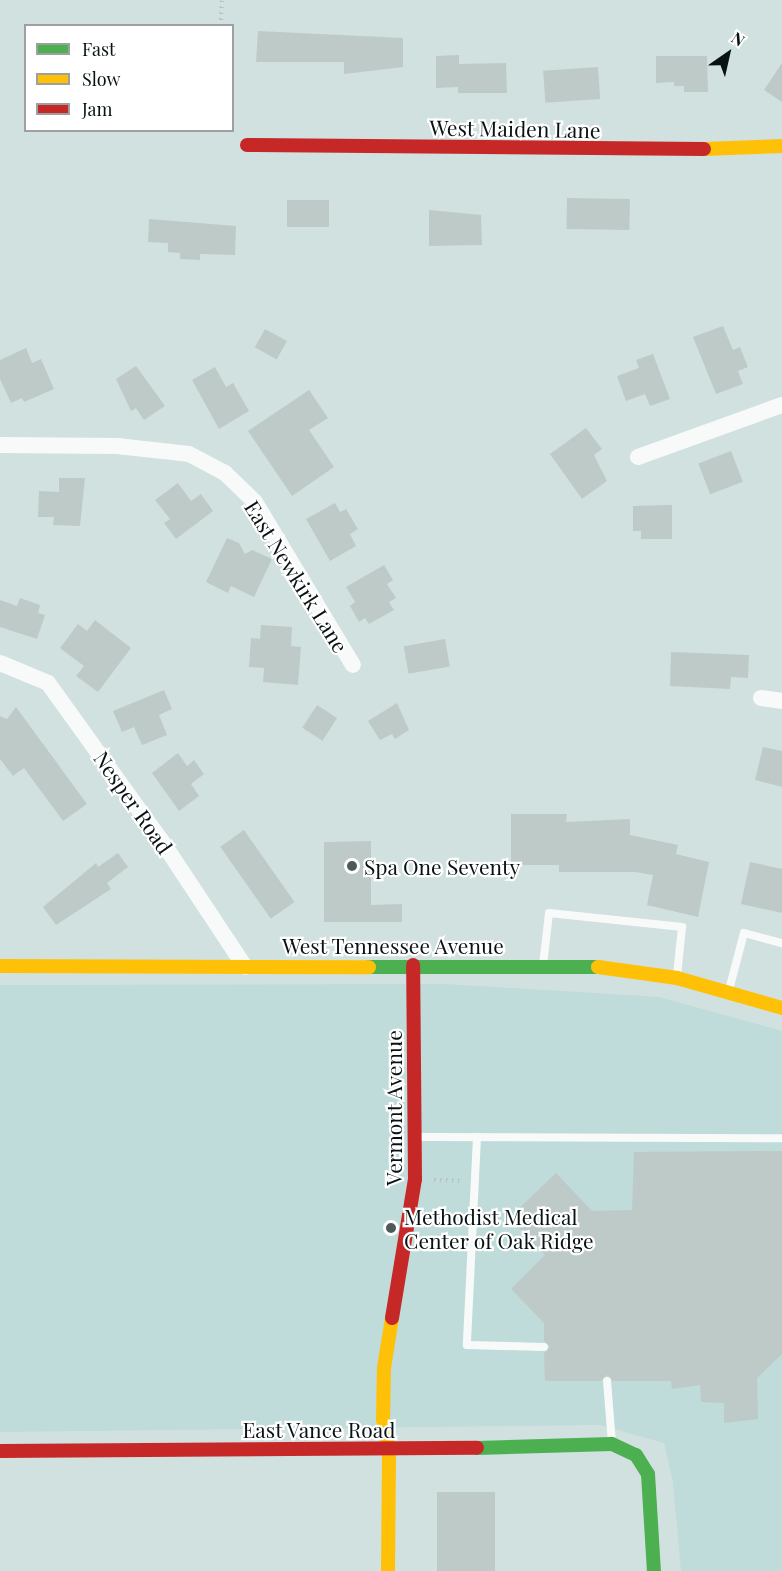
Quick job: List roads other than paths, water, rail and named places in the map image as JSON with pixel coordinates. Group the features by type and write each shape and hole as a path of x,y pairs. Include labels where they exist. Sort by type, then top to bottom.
{"street":[{"name":"West Maiden Lane","path":"247,145 647,151 782,146"},
{"path":"638,457 782,405"},
{"name":"East Newkirk Lane","path":"0,445 117,446 189,454 225,473 255,502 353,665"},
{"name":"Nesper Road","path":"0,663 48,683 154,831 245,967"},
{"path":"761,698 782,701"},
{"name":"West Tennessee Avenue","path":"0,966 245,967 543,964 600,967 677,978 782,1008"},
{"name":"Vermont Avenue","path":"388,1571 389,1450 382,1419 384,1368 413,1209 413,965"},
{"name":"East Vance Road","path":"0,1451 389,1450 612,1444 636,1455 648,1474 654,1571"}],"lane":[{"path":"543,964 549,913 682,927 677,978"},
{"path":"729,991 744,933 782,943"},
{"path":"414,1137 782,1138"},
{"path":"477,1137 467,1346 544,1347"},
{"path":"607,1381 612,1444"}],"place":[{"name":"Spa One Seventy","path":"352,866"},
{"name":"Methodist Medical Center of Oak Ridge","path":"391,1228"}]}
